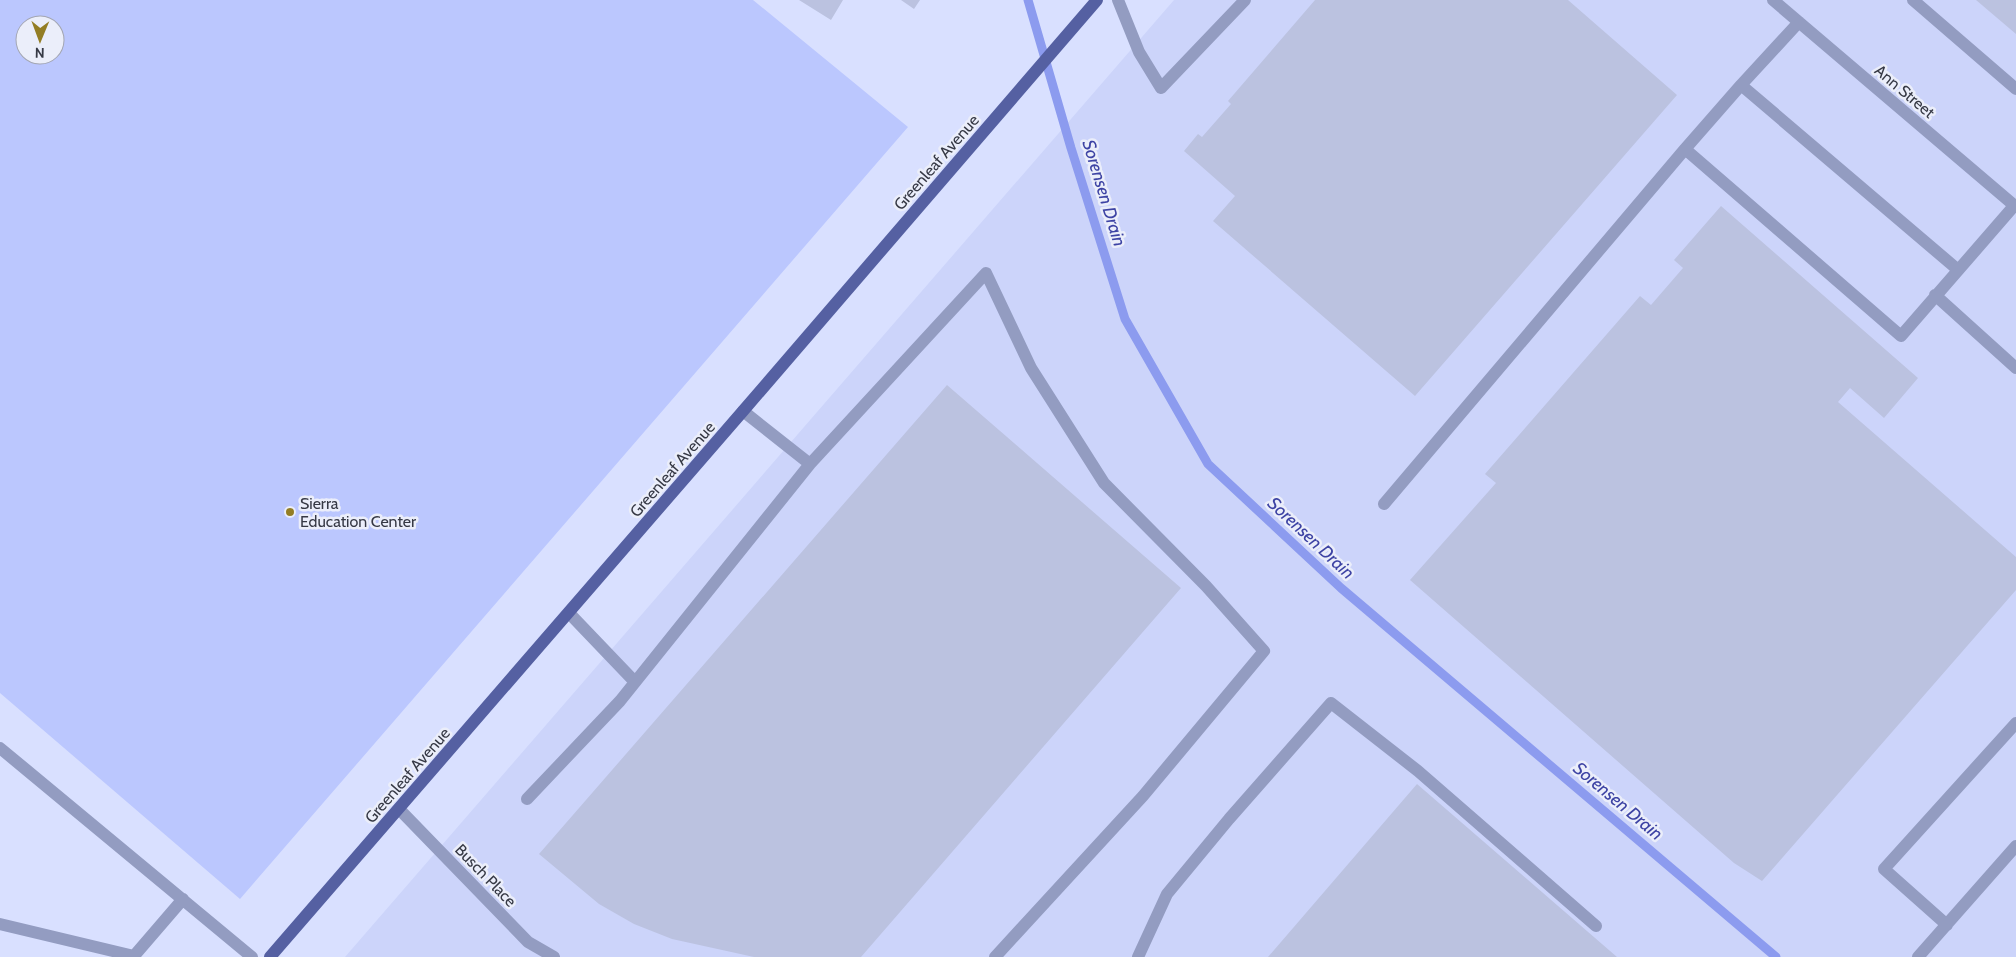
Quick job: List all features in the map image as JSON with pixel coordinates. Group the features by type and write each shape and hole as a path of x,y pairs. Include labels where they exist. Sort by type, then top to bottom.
{"main road":[{"name":"Greenleaf Avenue","path":"270,957 1097,0"}],"street":[{"path":"1118,0 1139,52 1161,88 1245,0"},
{"name":"Ann Street","path":"1773,0 2015,206"},
{"path":"1913,0 2016,89"},
{"path":"1384,504 1685,149 1799,22"},
{"path":"1741,85 1957,269"},
{"path":"1685,149 1901,336 1957,269 2015,206"},
{"path":"528,799 635,682 810,464 986,273 1031,368 1104,483 1206,586 1264,651 1143,796 995,957"},
{"path":"1935,295 2016,368"},
{"path":"743,411 810,464"},
{"path":"569,613 635,682"},
{"path":"1138,957 1167,894 1229,818 1331,703 1418,771 1596,926"},
{"path":"1947,924 1884,869 2016,723"},
{"path":"0,748 252,957"},
{"name":"Busch Place","path":"399,809 528,942 554,957"},
{"path":"1918,957 2016,846"},
{"path":"0,924 134,956 183,899"}],"shaded area":[{"name":"Sierra Education Center","path":"0,0 753,0 908,127 240,899 0,693"},
{"path":"1174,0 2016,0 2016,957 345,957"}],"building":[{"path":"799,0 843,0 831,20"},
{"path":"901,0 920,0 914,9"},
{"path":"1315,0 1568,0 1677,95 1415,396 1213,221 1235,196 1184,151 1198,134 1202,137 1231,104 1228,101"},
{"path":"1976,0 2016,0 2016,34"},
{"path":"1721,206 1918,378 1884,418 1850,388 1838,402 2016,557 2016,590 1762,881 1734,863 1410,580 1496,483 1485,474 1640,296 1651,305 1683,268 1674,260"},
{"path":"947,385 1181,588 861,957 754,957 672,939 634,924 599,904 539,854"},
{"path":"1417,784 1617,957 1268,957"}],"waterway":[{"name":"Sorensen Drain","path":"1028,0 1071,148 1125,319 1208,464 1341,588 1776,957"}],"place":[{"name":"Sierra Education Center","path":"290,512"}]}
